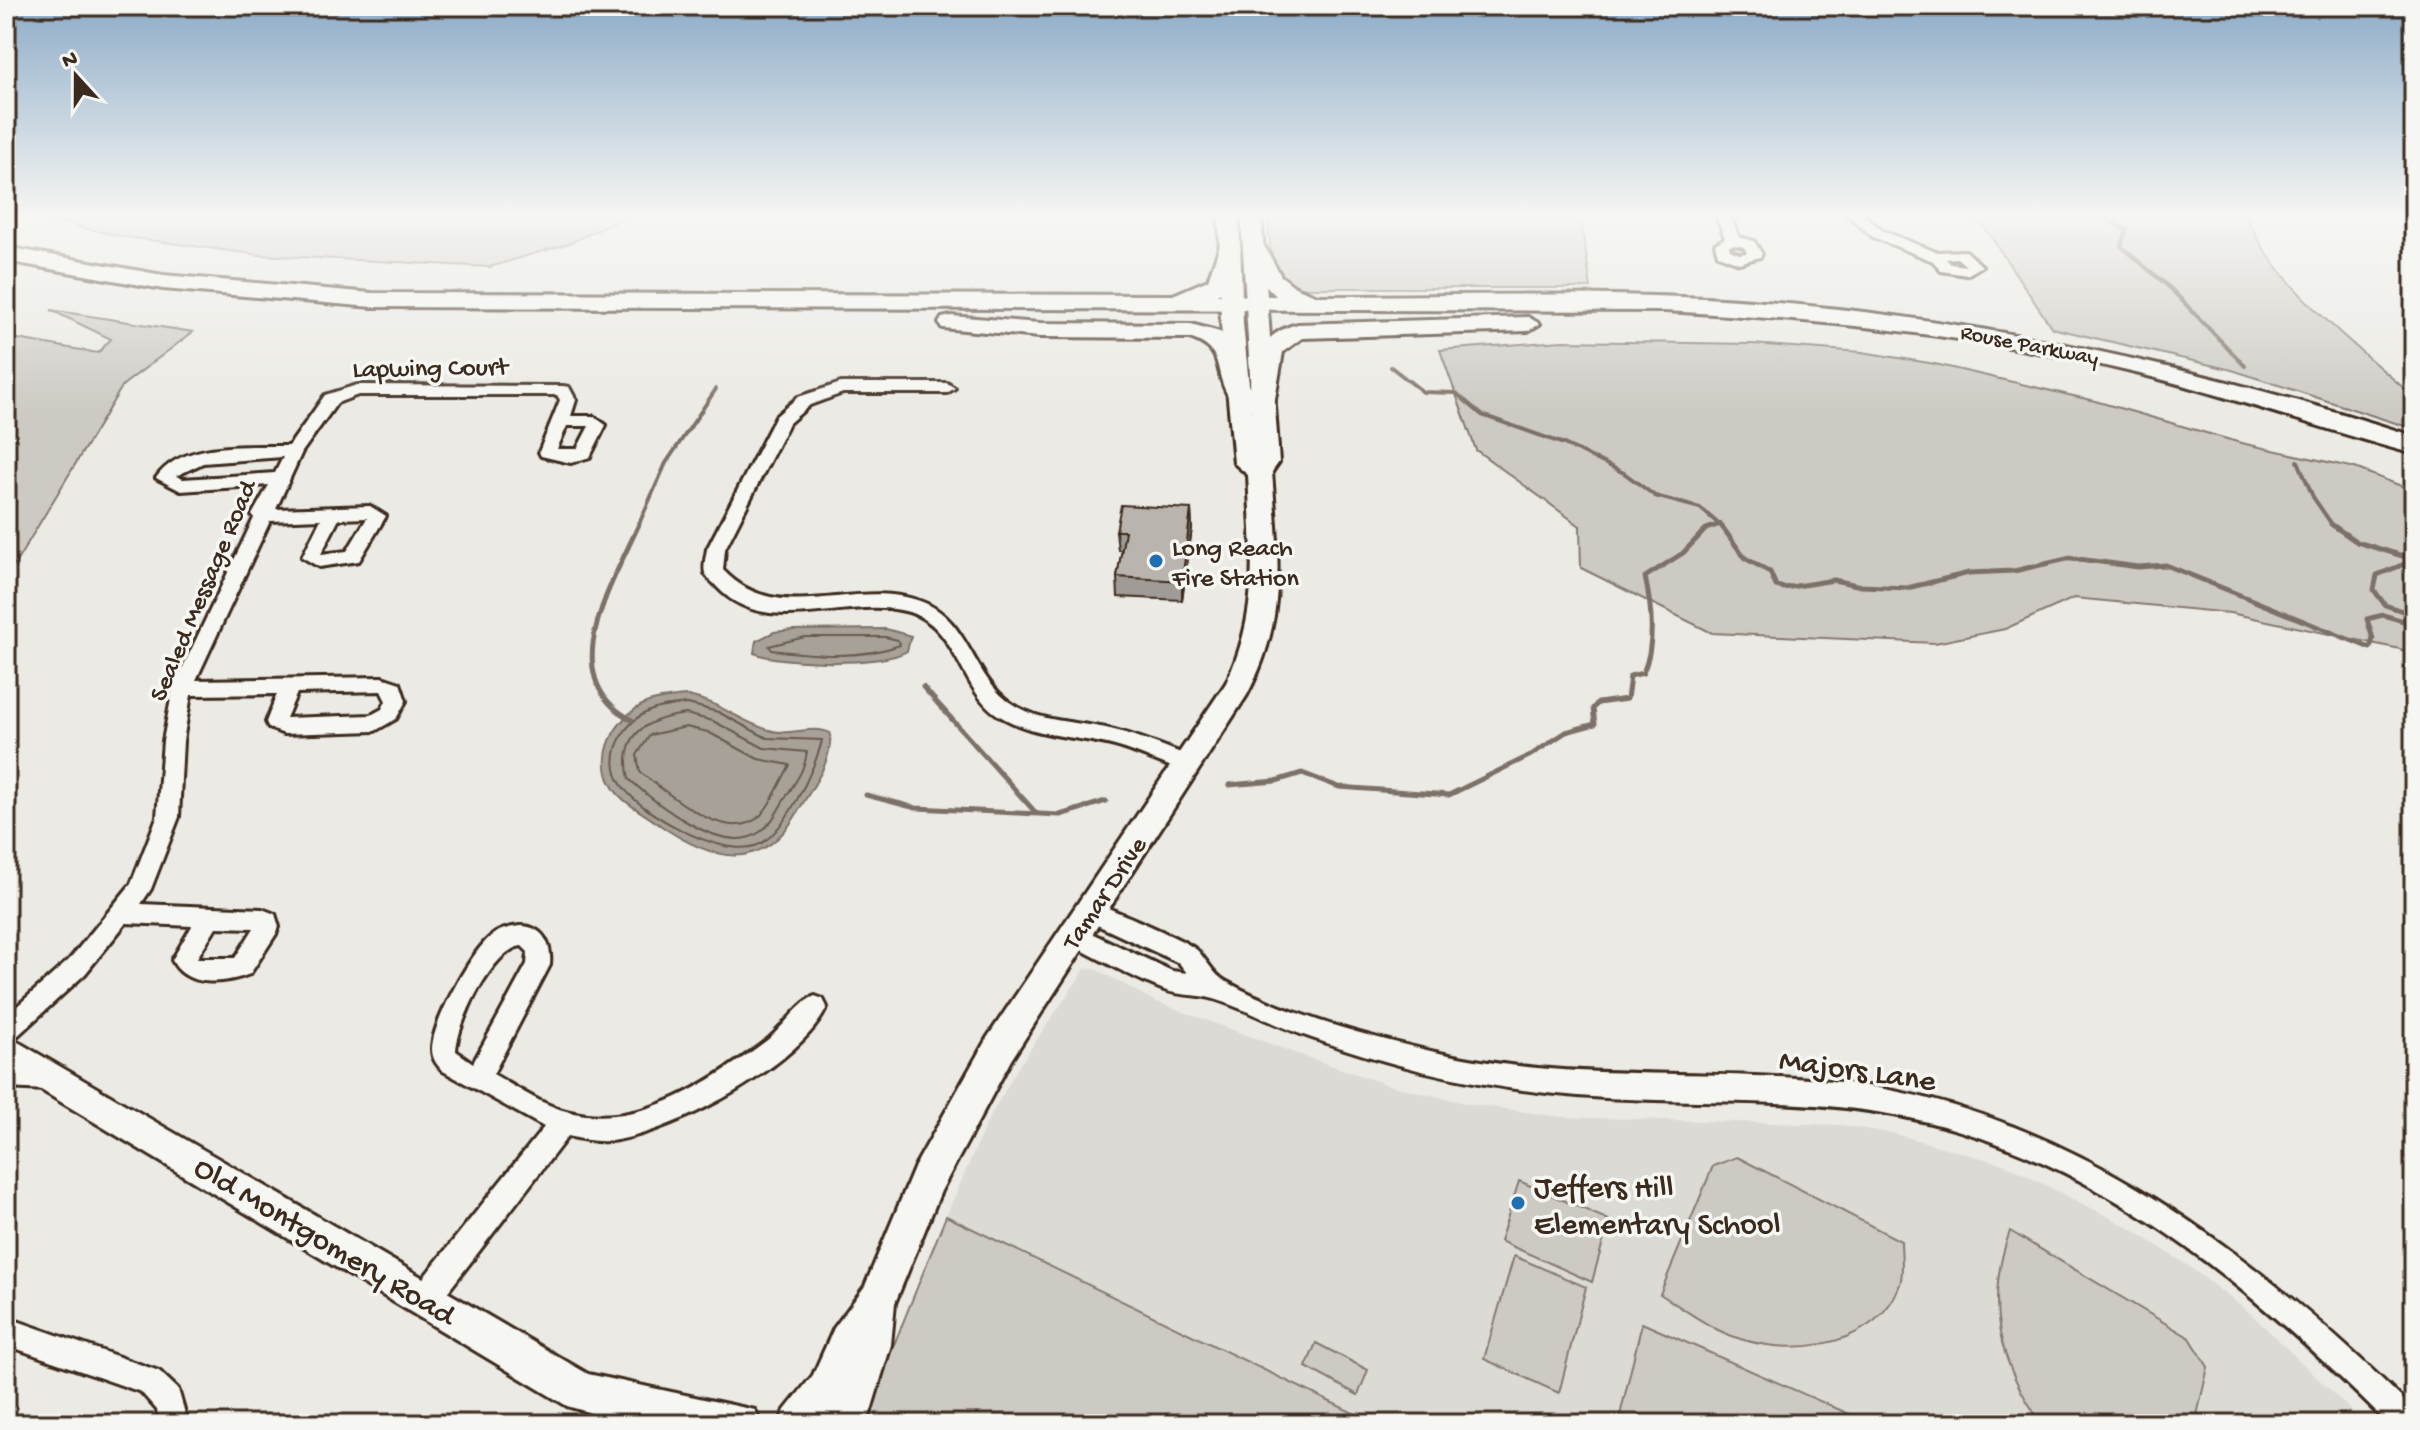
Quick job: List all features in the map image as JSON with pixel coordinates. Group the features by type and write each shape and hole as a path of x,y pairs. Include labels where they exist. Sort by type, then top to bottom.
{"main road":[{"name":"Rouse Parkway","path":"21,280 140,301 362,320 951,323 1462,304 1735,307 1873,317 2092,353 2222,385 2414,445"},
{"name":"Rouse Parkway","path":"150,280 372,300 1013,304 1530,324 1740,326 1940,346 2063,368 2162,390 2280,423 2414,466"},
{"path":"1013,304 1195,296 1219,284 1220,280"},
{"path":"1269,280 1289,294 1412,298 1462,304"},
{"path":"951,323 1040,330 1200,333 1226,348 1238,391"},
{"path":"1261,405 1269,350 1280,339 1298,331 1530,324"}],"street":[{"name":"Tamar Drive","path":"799,1424 827,1389 848,1342 878,1299 928,1179 965,1107 1082,923 1189,765 1237,688 1253,654 1262,621 1267,546 1260,472 1267,462 1261,405 1237,280"},
{"name":"Tamar Drive","path":"1249,280 1238,391 1246,463 1260,472"},
{"path":"947,388 841,388 814,395 788,412 716,549 714,572 730,593 757,604 877,602 913,605 940,619 949,629 975,682 987,697 1006,710 1047,727 1103,735 1189,765"},
{"name":"Lapwing Court","path":"294,451 331,399 357,390 563,391 568,400 561,421"},
{"path":"278,479 181,485 165,478 171,468 198,458 294,451"},
{"name":"Sealed Message Road","path":"6,1031 77,967 124,913 145,879 164,829 175,723 183,688 261,515 294,451"},
{"path":"261,515 333,513"},
{"path":"183,688 382,684 393,688 396,701 389,714 375,723 279,724 276,716 291,686"},
{"path":"124,913 209,918"},
{"name":"Majors Lane","path":"1082,923 1187,956 1214,988 1308,1028 1372,1050 1477,1074 1583,1085 1823,1092 1882,1099 1991,1128 2107,1182 2241,1268 2304,1321 2408,1424"},
{"path":"478,1077 538,965 540,949 528,936 501,941 486,958 444,1036 442,1045 446,1059 478,1077 563,1123 588,1129 622,1127 679,1106 766,1058 804,1024 815,1007"},
{"name":"Old Montgomery Road","path":"6,1051 426,1297 581,1392 661,1417 741,1424"},
{"path":"6,1076 56,1079"},
{"path":"426,1297 563,1123"},
{"name":"Tamar Drive","path":"847,1424 872,1345 878,1299"},
{"path":"6,1331 149,1381 162,1390 169,1402 174,1424"}],"shaded area":[{"path":"1288,280 1590,280 1591,288 1306,288"},
{"path":"2020,280 2288,280 2343,336 2414,397 2414,429 2232,370 2052,328"},
{"path":"51,310 193,332 123,385 6,579 6,337 98,353 111,339"},
{"path":"1562,341 1752,344 1862,352 1935,364 2095,401 2241,443 2355,468 2414,491 2414,656 2400,649 2230,613 2074,598 2005,629 1935,643 1712,633 1581,568 1580,526 1476,450 1440,350"},
{"name":"Jeffers Hill Elementary School","path":"1094,968 1154,1001 1295,1053 1388,1085 1469,1104 1562,1117 1840,1125 1896,1134 2006,1165 2128,1227 2187,1265 2250,1313 2365,1424 1376,1424 946,1216 988,1120 1019,1066 1085,969"},
{"path":"1737,1157 1901,1241 1900,1284 1887,1307 1869,1325 1846,1337 1821,1344 1794,1347 1767,1345 1718,1330 1660,1294 1713,1166"},
{"path":"1519,1181 1609,1220 1592,1282 1500,1241"},
{"path":"946,1216 1376,1424 862,1424"},
{"path":"2010,1231 2190,1338 2208,1367 2195,1424 2042,1424 2015,1378 2000,1332 1998,1283"},
{"path":"1514,1256 1586,1287 1559,1393 1484,1359"},
{"path":"1642,1323 1872,1424 1618,1424"},
{"path":"1316,1343 1368,1370 1358,1395 1306,1367"}],"water":[{"path":"886,629 911,636 907,651 855,662 786,660 754,653 756,641 774,632"},
{"path":"688,696 711,703 769,730 830,733 828,754 820,774 784,831 769,845 752,853 734,856 716,853 677,836 634,808 614,789 606,764 610,740 617,728 635,709 646,703"}],"building":[{"name":"Long Reach Fire Station","path":"1121,505 1191,509 1182,581 1117,577 1125,531 1116,531"}],"waterway":[{"path":"2160,280 2245,366"},
{"path":"1391,367 1423,392 1456,393 1482,415 1564,444 1624,473 1655,496 1700,508 1721,526"},
{"path":"638,526 666,463 716,389"},
{"path":"2298,461 2313,497 2332,525"},
{"path":"632,720 608,702 596,680 592,655 604,601 639,524"},
{"path":"1720,524 1745,558 1770,572 1776,586 1784,588 1834,580 1861,586 1907,588 1969,573 2014,571 2071,558 2138,567 2166,565 2370,648 2373,639 2367,619 2383,615 2414,624"},
{"path":"1229,785 1276,781 1302,773 1339,787 1449,795 1531,755 1566,732 1595,724 1593,708 1598,703 1627,699 1630,676 1643,673 1647,662 1652,625 1645,577 1683,553 1706,529 1718,525 1713,526"},
{"path":"2332,525 2357,542 2406,557 2407,563 2377,575 2374,590 2385,605 2414,615"},
{"path":"923,687 1036,813"},
{"path":"866,795 916,808 1060,815 1106,801"}],"place":[{"name":"Long Reach Fire Station","path":"1156,561"},
{"name":"Jeffers Hill Elementary School","path":"1518,1203"}]}
